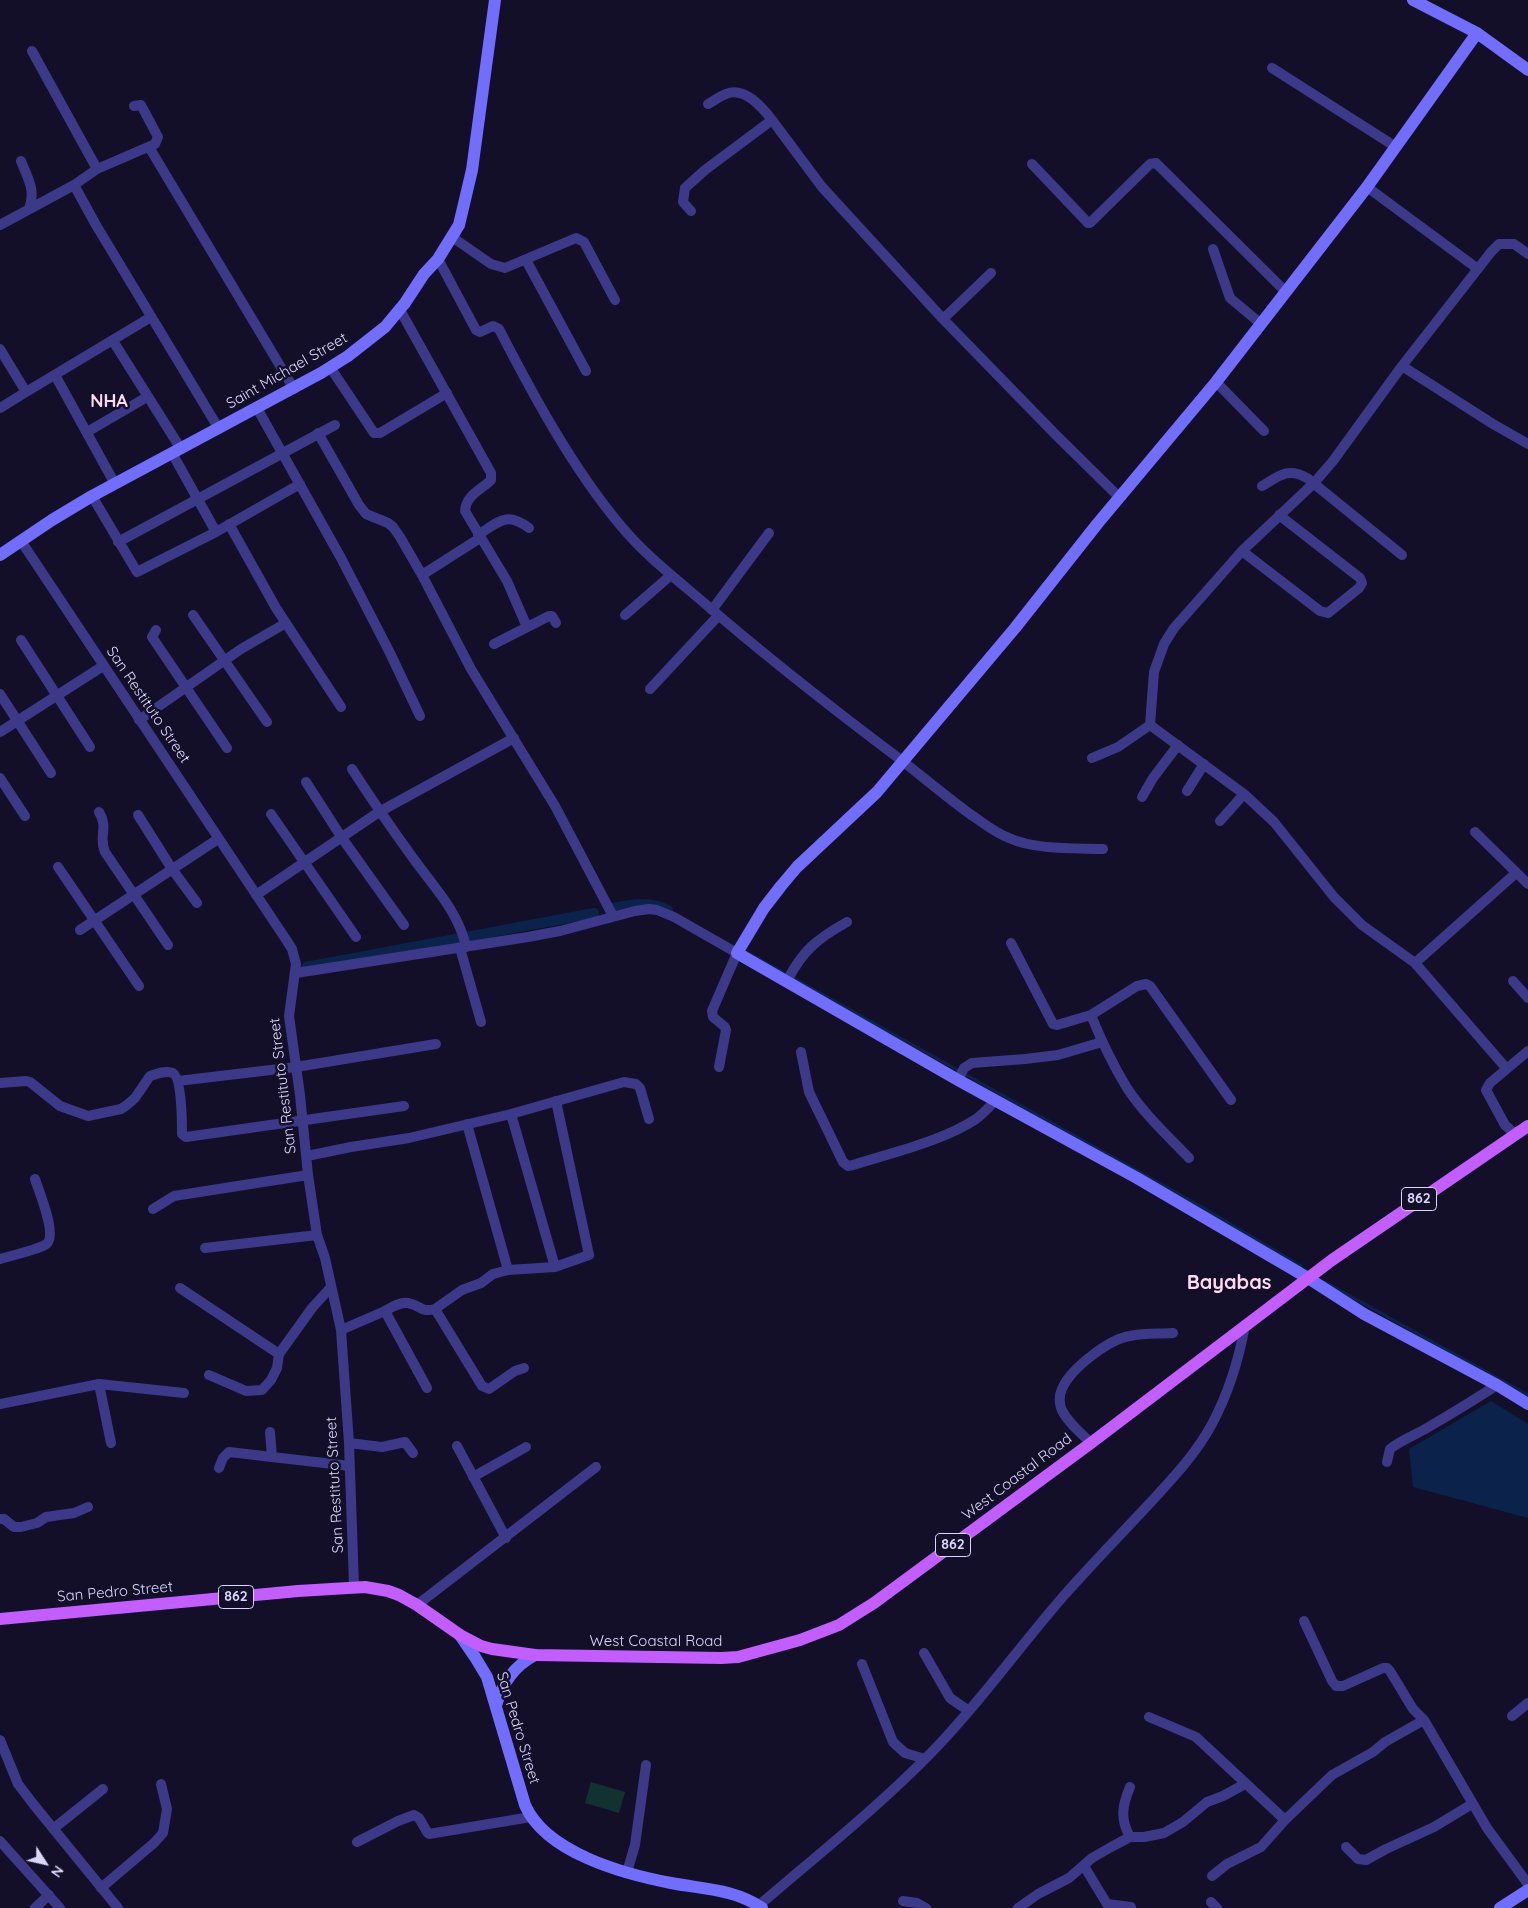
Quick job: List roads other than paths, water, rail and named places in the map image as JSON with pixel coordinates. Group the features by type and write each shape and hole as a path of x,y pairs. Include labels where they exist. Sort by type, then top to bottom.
{"main road":[{"name":"West Coastal Road","path":"460,1636 492,1649 535,1655 738,1657 800,1640 839,1625 874,1604 1091,1443 1308,1278 1422,1197 1528,1126"},
{"name":"San Pedro Street","path":"0,1619 365,1586 388,1591 417,1605 460,1636"}],"street":[{"name":"Saint Michael Street","path":"0,555 92,496 294,389 330,367 375,336 400,310 424,274 438,259 462,217 472,170 495,0"},
{"path":"1413,0 1477,34 1528,70"},
{"path":"719,1067 726,1030 713,1017 712,1011 737,953 764,908 797,867 877,792 1015,628 1120,497 1216,382 1367,187 1477,34"},
{"path":"32,51 98,169"},
{"path":"1272,68 1396,147"},
{"path":"708,104 727,93 738,92 753,101 772,120 822,187 943,318 1056,435 1120,497"},
{"path":"0,225 98,169 157,142 158,137 143,108 138,105 134,106"},
{"path":"691,211 683,202 685,188 705,170 772,120"},
{"path":"149,147 294,389"},
{"path":"21,162 33,192 29,209"},
{"path":"1032,164 1090,223 1150,164 1156,163 1285,291"},
{"path":"74,184 151,317 219,428"},
{"path":"1367,187 1478,269"},
{"path":"452,237 491,264 500,268 508,268 579,238 584,242 615,300"},
{"path":"1150,725 1154,672 1164,644 1174,628 1242,551 1314,483 1333,461 1402,366 1499,244 1514,244 1528,254"},
{"path":"1213,249 1230,298 1260,323"},
{"path":"438,259 476,330 480,332 493,326 499,329 523,377 586,478 620,525 671,575 831,707 955,803 1006,838 1035,844 1103,850"},
{"path":"526,260 586,371"},
{"path":"943,318 992,273"},
{"path":"400,310 492,478 473,495 466,505 465,511 507,581 527,627"},
{"path":"0,408 151,317"},
{"path":"113,341 177,451 197,498 216,532"},
{"path":"0,350 26,392"},
{"path":"1402,366 1528,444"},
{"path":"330,367 374,433 380,433 447,394"},
{"path":"55,375 115,484"},
{"path":"1216,382 1264,431"},
{"path":"87,432 147,397"},
{"path":"257,408 385,642 420,716"},
{"path":"118,542 335,425"},
{"path":"318,434 366,514 394,527 472,668 555,806 613,916"},
{"path":"1262,486 1287,472 1298,472 1402,555"},
{"path":"92,496 118,542 138,572 216,532 300,484"},
{"path":"1242,551 1320,611 1328,613 1360,588 1362,583 1360,578 1279,515"},
{"path":"422,575 499,522 514,519 529,528"},
{"path":"229,524 286,623 341,707"},
{"path":"650,690 715,613 769,533"},
{"name":"San Restituto Street","path":"21,541 292,950 296,964 296,973 289,1016 303,1120 308,1175 317,1236 325,1258 341,1330 349,1443 354,1586"},
{"path":"625,615 671,575"},
{"path":"193,615 267,722"},
{"path":"494,644 549,616 553,617 556,623"},
{"path":"139,720 224,661 286,623"},
{"path":"156,630 152,637 227,748"},
{"path":"21,640 90,747"},
{"path":"0,732 103,666"},
{"path":"0,694 51,774"},
{"path":"1150,725 1244,794 1274,822 1334,897 1362,926 1416,963 1506,1068"},
{"path":"1092,758 1118,747 1150,725"},
{"path":"256,896 379,812 514,738"},
{"path":"1142,797 1153,778 1178,745"},
{"path":"1187,791 1204,764"},
{"path":"352,769 379,812 444,899 461,926 481,1022"},
{"path":"0,778 25,816"},
{"path":"306,782 342,838 404,925"},
{"path":"1220,821 1244,794"},
{"path":"99,812 104,824 102,846 168,945"},
{"path":"271,814 356,937"},
{"path":"138,815 172,869 197,903"},
{"path":"1475,832 1528,884"},
{"path":"80,930 218,839"},
{"path":"58,867 96,920 139,986"},
{"path":"1416,963 1516,873"},
{"path":"296,973 464,943 560,931 635,910 657,910 674,917 737,953 789,976 960,1075 995,1100 1137,1178 1308,1278 1364,1314 1528,1404"},
{"path":"789,976 815,942 847,922"},
{"path":"1011,943 1053,1024 1057,1025 1091,1015 1137,986 1146,984 1150,986 1231,1100"},
{"path":"1513,981 1528,998"},
{"path":"1091,1015 1102,1042 1128,1089 1142,1108 1189,1158"},
{"path":"960,1075 972,1064 1025,1060 1058,1055 1102,1042"},
{"path":"178,1081 296,1067 436,1044"},
{"path":"1516,1135 1505,1125 1486,1090 1490,1083 1506,1068 1528,1051"},
{"path":"801,1052 809,1092 843,1162 848,1166 854,1166 931,1140 964,1126 976,1119 995,1100"},
{"path":"0,1084 30,1082 60,1106 88,1116 127,1105 138,1094 147,1078 152,1075 168,1072 176,1076 178,1081 182,1134 186,1137 404,1106"},
{"path":"307,1156 409,1138 511,1114 624,1082 631,1082 640,1088 649,1119"},
{"path":"341,1330 398,1304 408,1303 426,1311 435,1310 462,1290 481,1283 493,1274 508,1270 555,1267 588,1256 556,1101"},
{"path":"511,1114 555,1267"},
{"path":"467,1124 508,1270"},
{"path":"153,1209 174,1196 308,1175"},
{"path":"0,1259 45,1245 50,1238 50,1228 34,1179"},
{"path":"206,1248 317,1236"},
{"path":"208,1375 246,1391 262,1390 271,1380 277,1368 279,1354 312,1308 331,1287"},
{"path":"180,1288 279,1354"},
{"path":"385,1310 427,1388"},
{"path":"435,1310 483,1388 489,1389 515,1371 524,1368"},
{"path":"759,1907 850,1829 925,1759 970,1711 1038,1626 1096,1560 1172,1479 1196,1449 1212,1424 1225,1395 1241,1347 1245,1325"},
{"path":"1091,1443 1062,1411 1059,1398 1063,1386 1073,1373 1096,1352 1116,1340 1129,1336 1172,1333"},
{"path":"99,1384 111,1443"},
{"path":"0,1404 99,1384 184,1393"},
{"path":"1387,1462 1390,1449 1400,1441 1434,1424 1497,1386"},
{"path":"270,1432 272,1457"},
{"path":"349,1443 382,1447 405,1442 413,1453"},
{"path":"457,1446 506,1538"},
{"path":"473,1477 526,1447"},
{"path":"219,1468 223,1458 229,1452 350,1466"},
{"path":"417,1605 596,1467"},
{"path":"0,1519 4,1518 14,1527 20,1527 37,1523 46,1517 74,1513 88,1507"},
{"path":"1304,1621 1336,1686 1343,1686 1383,1668 1387,1668 1413,1709 1424,1720 1487,1828 1528,1884"},
{"name":"San Pedro Street","path":"460,1636 487,1677 510,1758 531,1817 552,1838 586,1857 627,1872 670,1883 724,1892 745,1898 759,1907"},
{"path":"924,1653 950,1698 970,1711"},
{"path":"496,1706 500,1691 508,1678 519,1665 535,1655"},
{"path":"862,1664 893,1742 905,1753 925,1759"},
{"path":"1512,1716 1528,1703"},
{"path":"1149,1717 1196,1737 1285,1820"},
{"path":"1212,1876 1227,1864 1261,1847 1285,1820 1332,1775 1424,1720"},
{"path":"1,1744 18,1784 118,1908"},
{"path":"627,1872 635,1845 646,1766"},
{"path":"101,1888 154,1843 163,1833 167,1809 160,1784"},
{"path":"1018,1908 1038,1894 1069,1878 1092,1858 1130,1838 1164,1833 1183,1822 1207,1802 1245,1784"},
{"path":"1130,1788 1123,1804 1122,1815 1130,1838"},
{"path":"53,1829 103,1789"},
{"path":"1346,1846 1358,1859 1366,1860 1434,1827 1472,1804"},
{"path":"358,1842 414,1815 419,1818 429,1834 531,1817"},
{"path":"0,1841 60,1908"},
{"path":"1084,1866 1107,1904 1131,1907"},
{"path":"1500,1908 1528,1890"},
{"path":"35,1908 48,1895"},
{"path":"903,1901 926,1908"}],"water":[{"path":"1491,1401 1528,1424 1528,1518 1413,1487 1409,1449"}],"waterway":[{"path":"611,908 647,904 668,910"},
{"path":"306,967 594,913"},
{"path":"747,952 1202,1207 1301,1266"},
{"path":"1325,1282 1528,1395"}],"district":[{"name":"NHA","path":"109,402"},
{"name":"Bayabas","path":"1229,1283"}]}
